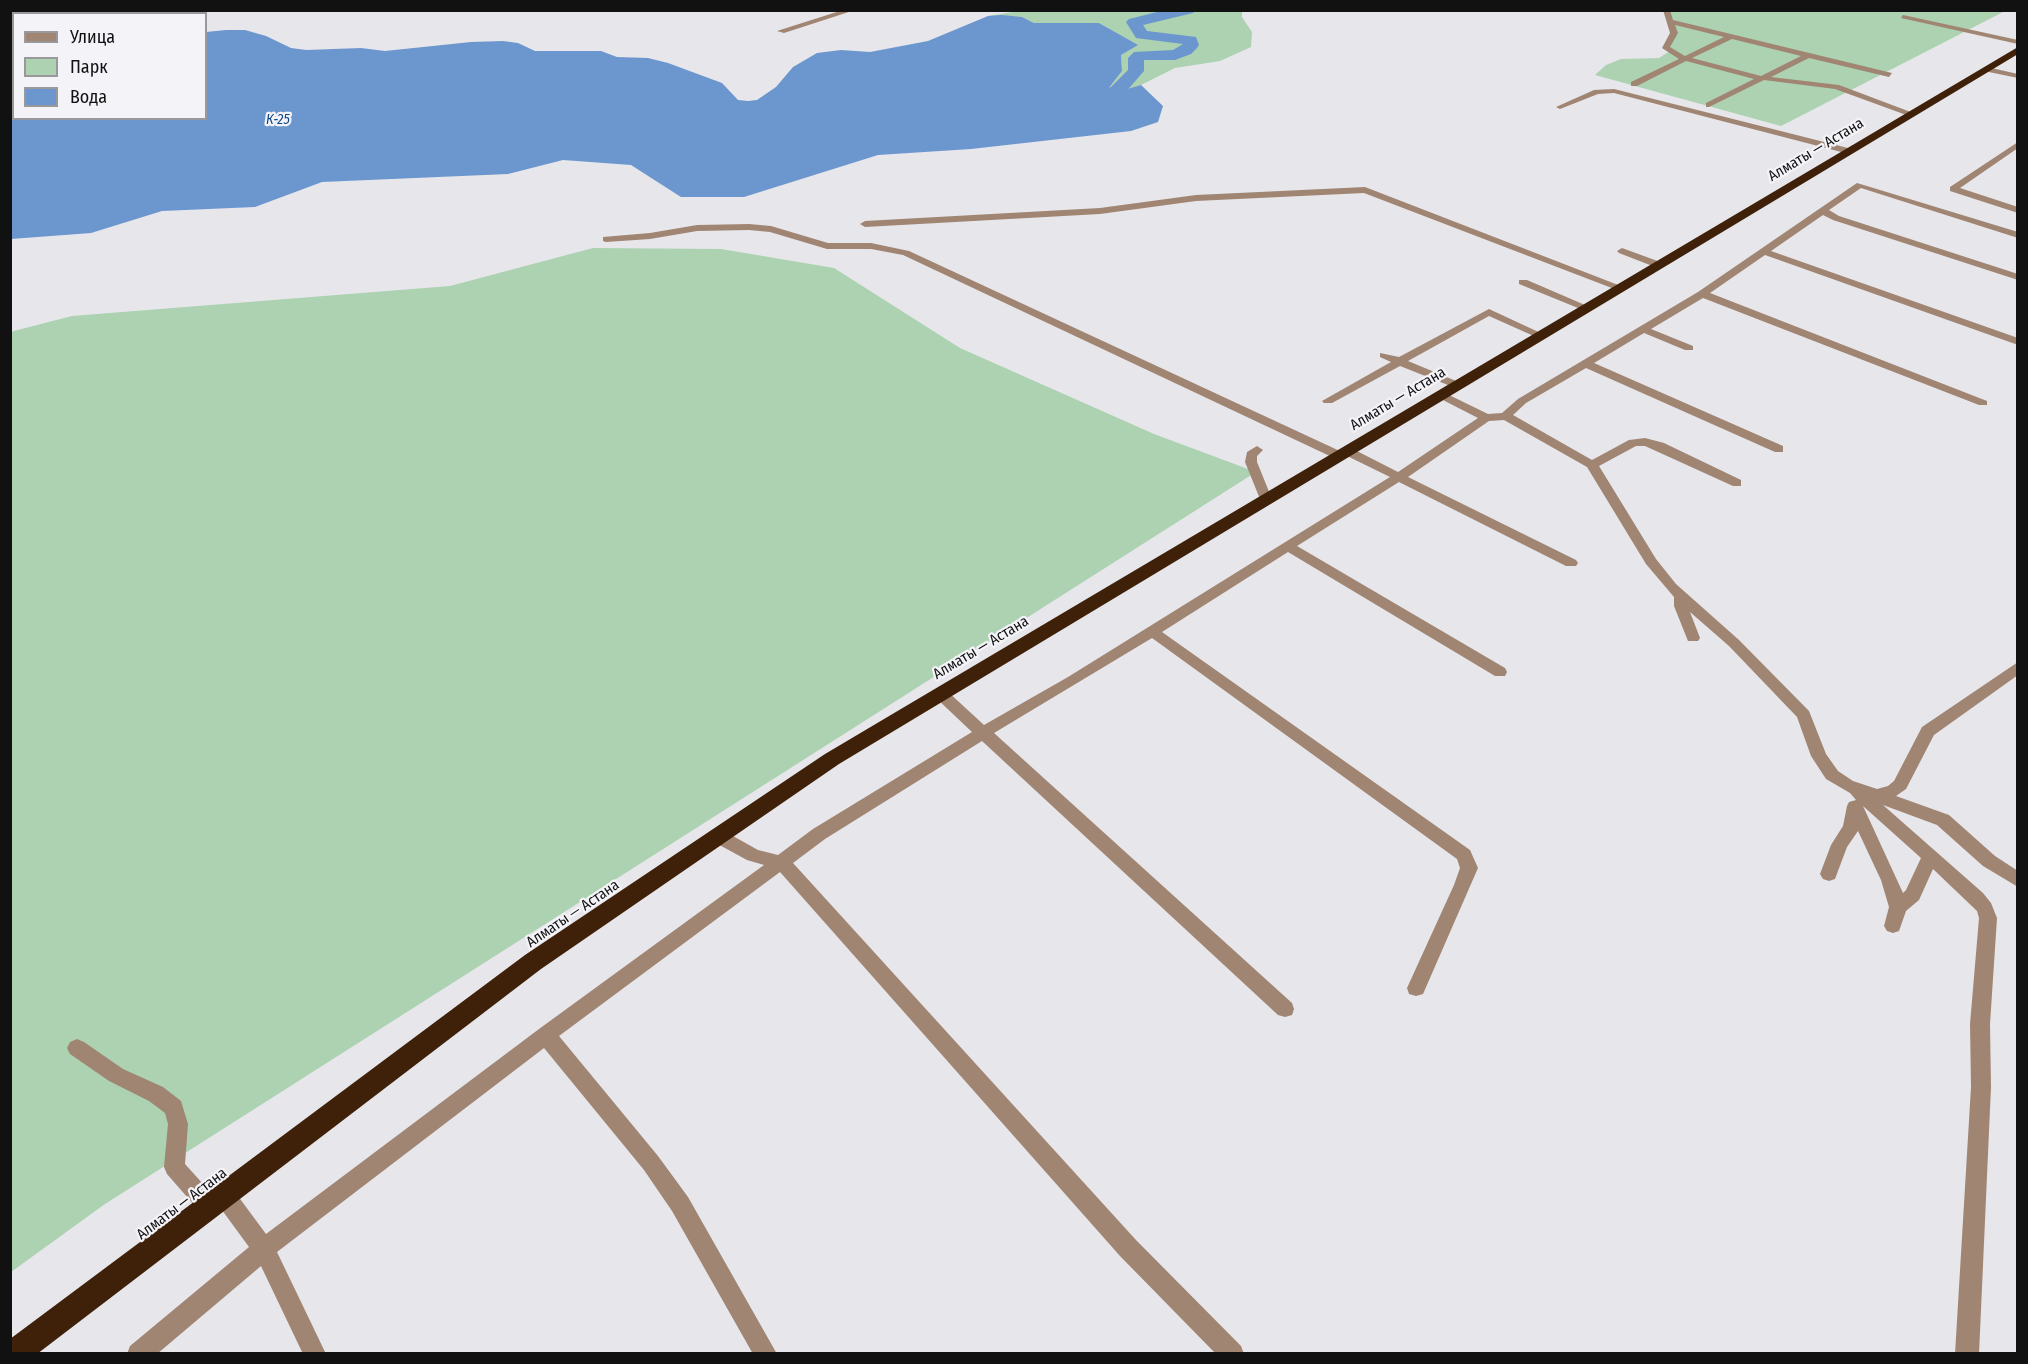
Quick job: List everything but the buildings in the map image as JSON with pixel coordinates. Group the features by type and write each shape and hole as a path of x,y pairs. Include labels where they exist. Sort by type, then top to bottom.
{"highway":[{"name":"Алматы — Астана","path":"14,1353 533,962 832,759 2018,50"}],"street":[{"path":"781,32 852,10"},
{"path":"1666,10 1674,33 1667,45 1667,50 1685,60 1764,78 1836,87 1912,114"},
{"path":"1903,16 2018,42"},
{"path":"1668,21 1889,75"},
{"path":"1634,84 1732,36"},
{"path":"1709,105 1808,55"},
{"path":"1987,69 2018,76"},
{"path":"1560,107 1597,92 1614,91 1849,151"},
{"path":"2018,144 1953,189 2018,210"},
{"path":"138,1353 264,1249 546,1035 780,862 876,796 985,733 1151,631 1399,477 1486,418 1504,416 1522,401 1702,294 1765,252 1779,238 1824,211 1860,185 2018,235"},
{"path":"865,224 1100,211 1196,198 1365,189 1621,288"},
{"path":"1824,211 1836,218 2018,277"},
{"path":"606,238 697,228 749,227 771,229 827,246 871,246 906,253 1399,477 1571,563"},
{"path":"1622,251 1659,265"},
{"path":"1765,252 2018,342"},
{"path":"1523,282 1587,308"},
{"path":"1702,294 1983,403"},
{"path":"1328,401 1489,312 1540,335"},
{"path":"1643,329 1689,348"},
{"path":"1384,355 1456,385"},
{"path":"1585,363 1779,449"},
{"path":"1441,395 1486,418"},
{"path":"1504,416 1592,465 1651,561 1681,596 1734,643 1804,715 1819,756 1832,775 1854,788 1943,820 1989,861 2018,880"},
{"path":"1592,465 1634,443 1645,442 1660,446 1737,483"},
{"path":"1257,450 1251,454 1251,462 1266,499"},
{"path":"1287,546 1500,672"},
{"path":"1681,596 1681,606 1693,638"},
{"path":"1151,631 1464,855 1469,868 1463,885 1416,988"},
{"path":"1875,796 1893,791 1900,785 1928,731 1948,714 1970,703 2015,672"},
{"path":"941,694 1285,1009"},
{"path":"1854,788 1856,808 1890,880 1898,907 1893,926"},
{"path":"1854,788 1977,898 1988,918 1980,1024 1981,1087 1967,1353"},
{"path":"1829,874 1839,845 1851,828 1856,808"},
{"path":"718,837 753,855 780,862 794,873 1128,1248 1233,1353"},
{"path":"1898,907 1913,895 1930,857"},
{"path":"546,1035 651,1163 680,1204 766,1353"},
{"path":"76,1048 116,1075 156,1094 174,1108 178,1124 174,1167 216,1200 264,1249 315,1353"}],"green space":[{"path":"1026,10 1242,11 1242,17 1252,32 1251,47 1220,61 1175,68 1141,85 1103,97 1122,71 1121,55 1137,45 1099,23 1059,25 1034,23 1022,17 988,16"},
{"path":"1671,11 2005,11 1781,126 1595,75 1606,65 1621,59 1659,58 1670,51"},
{"path":"593,248 721,249 834,268 960,348 1154,434 1256,472 105,1204 11,1272 10,332 72,316 450,286"}],"water":[{"name":"К-25","path":"988,16 1022,17 1034,23 1099,23 1138,45 1121,55 1122,71 1103,96 1141,85 1163,106 1158,122 1131,131 971,149 878,155 744,197 681,197 631,165 563,160 508,174 322,182 255,207 162,211 91,233 11,239 11,64 12,120 207,120 207,32 226,30 245,30 266,36 291,48 306,50 361,48 385,51 503,41 518,43 535,51 601,51 617,57 648,58 668,63 722,83 738,100 748,101 757,100 776,87 793,67 817,53 841,50 870,52 928,41"}],"waterway":[{"path":"1083,103 1117,91 1136,71 1136,58 1140,55 1175,55 1185,51 1191,45 1190,40 1142,35 1134,22 1188,10"}]}
